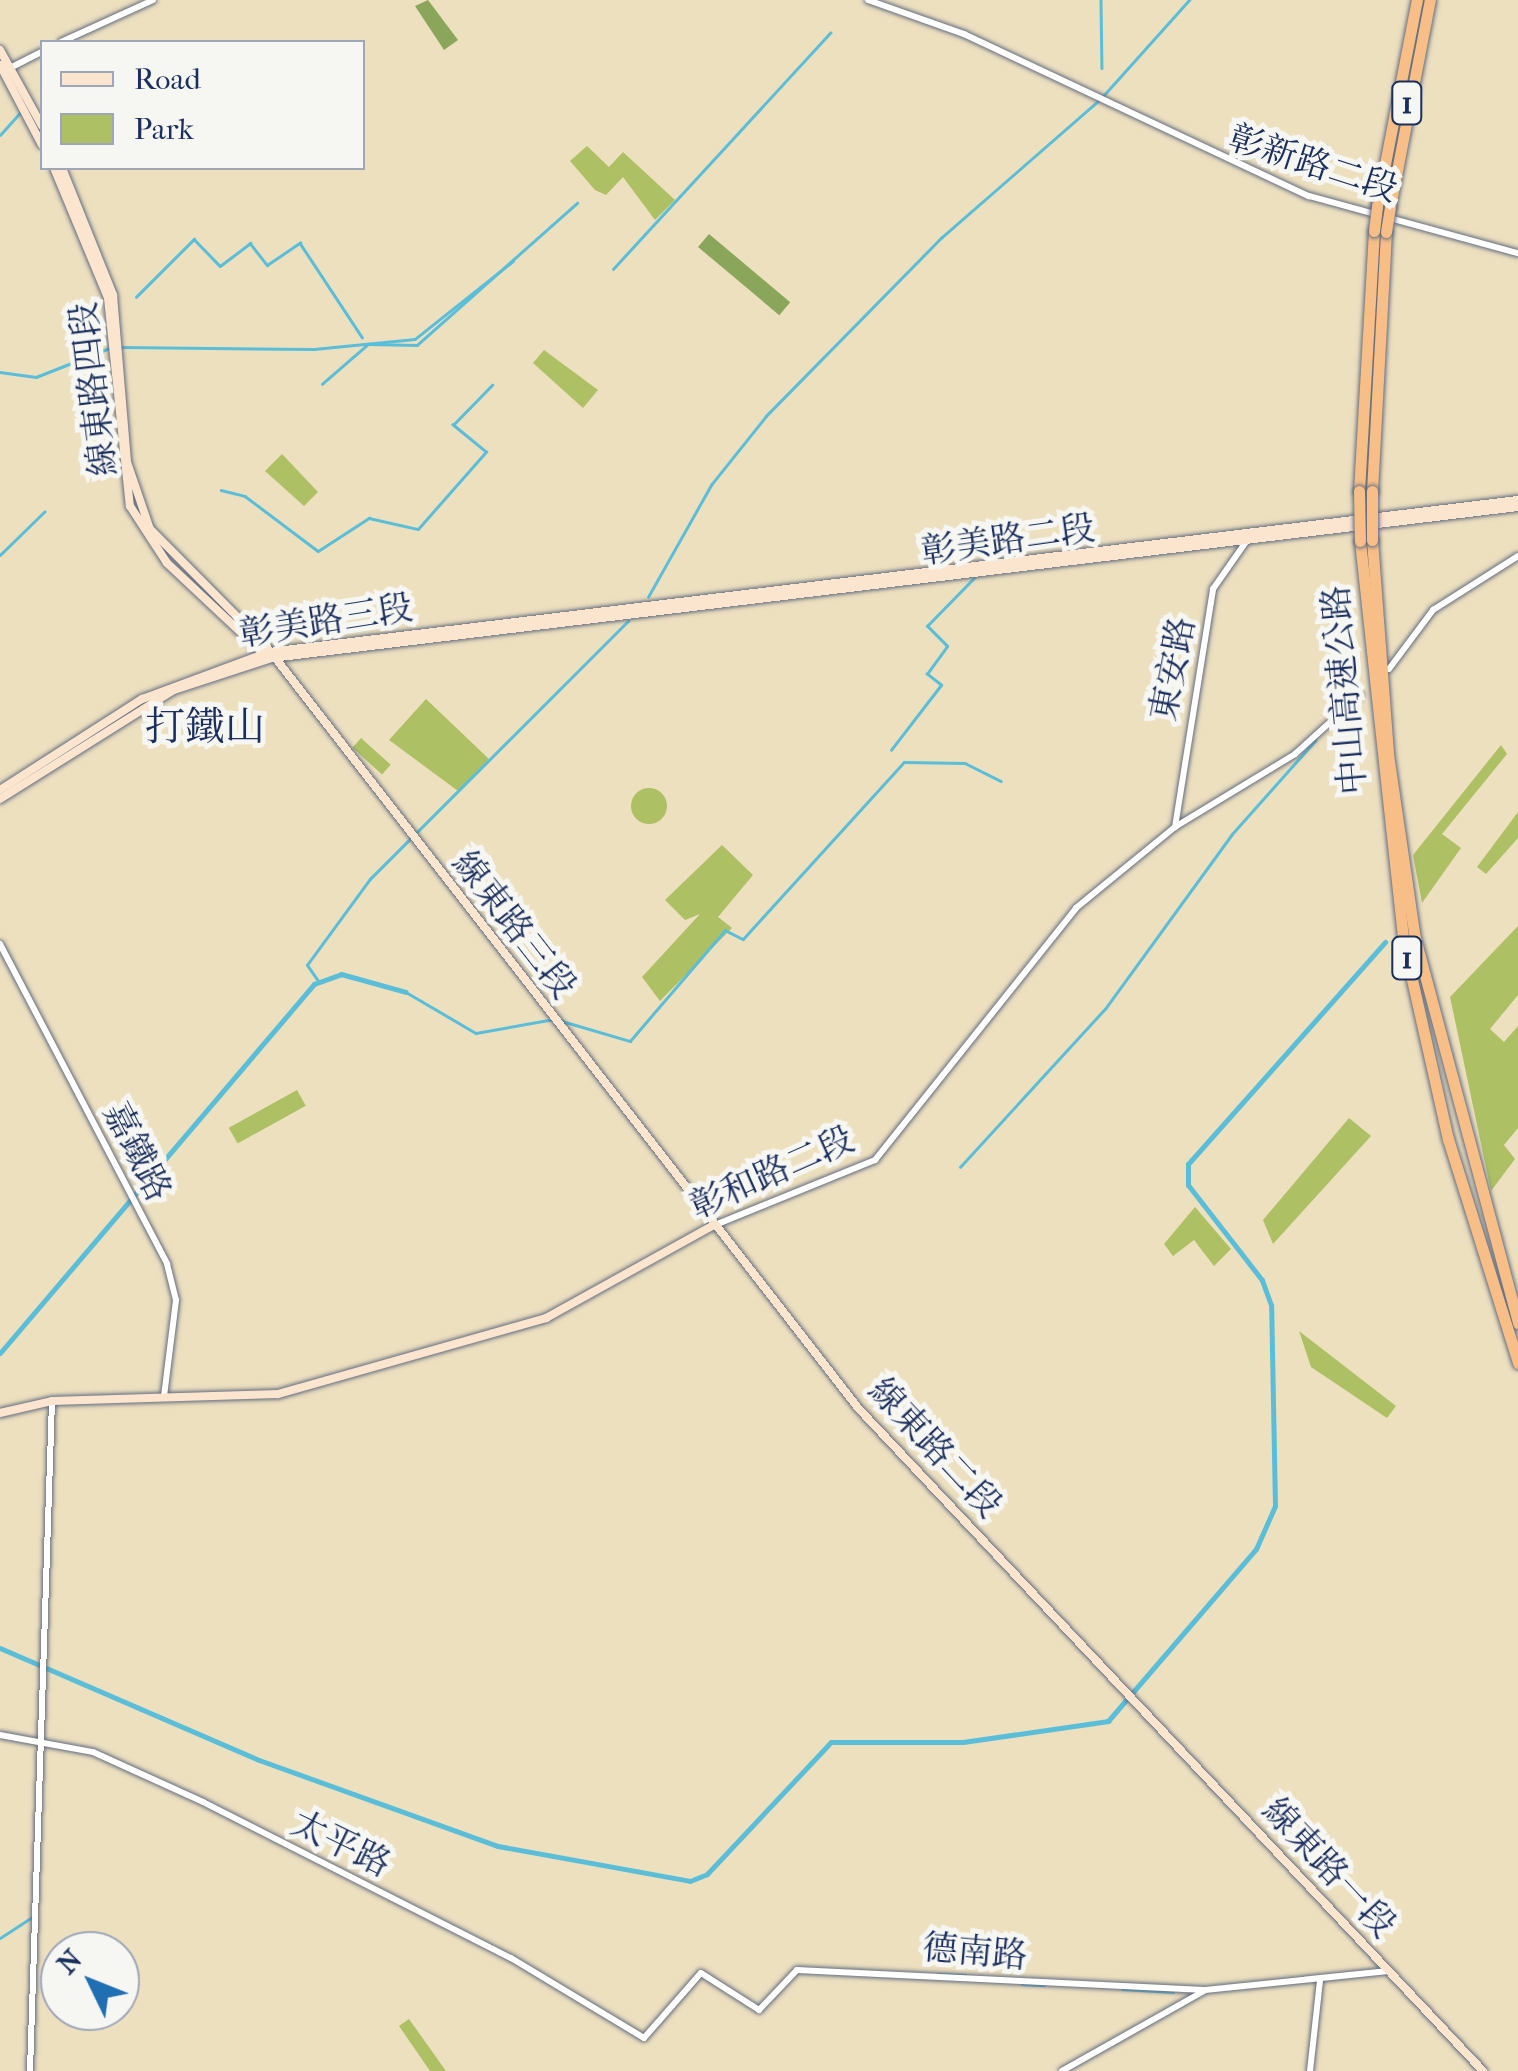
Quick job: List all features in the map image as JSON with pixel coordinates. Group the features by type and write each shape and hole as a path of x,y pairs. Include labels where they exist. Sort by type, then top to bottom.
{"highway":[{"name":"中山高速公路","path":"1418,0 1376,204 1380,232 1366,540 1404,944 1448,1139 1518,1363"},
{"name":"中山高速公路","path":"1380,232 1390,207 1430,0"},
{"name":"中山高速公路","path":"1366,540 1388,754 1415,938 1518,1324"}],"main road":[{"path":"0,50 4,69 40,141"},
{"path":"4,69 40,123"},
{"name":"線東路四段","path":"55,170 108,298 130,506 167,563 268,655"},
{"name":"線東路四段","path":"63,170 113,295 127,462 140,508 170,554 268,655"},
{"path":"1393,518 1518,500"},
{"path":"1393,518 1518,508"},
{"name":"彰美路二段","path":"631,610 1393,518"},
{"name":"彰美路三段","path":"0,790 142,699 241,660 631,610"},
{"path":"241,660 246,637"},
{"name":"彰美路三段","path":"0,798 162,696 268,655"},
{"name":"線東路三段","path":"268,655 714,1226"},
{"name":"彰和路二段","path":"0,1413 52,1402 278,1394 546,1318 714,1226"},
{"name":"線東路二段","path":"714,1226 859,1409 1132,1700"},
{"name":"線東路一段","path":"1132,1700 1483,2071"}],"street":[{"path":"66,40 154,0"},
{"name":"彰新路二段","path":"868,0 1101,96 1198,152 1309,196 1518,252"},
{"path":"4,69 40,53"},
{"name":"東安路","path":"1175,828 1213,589 1248,535"},
{"path":"1389,668 1419,626 1518,556"},
{"name":"彰和路二段","path":"714,1226 882,1154 1076,908 1175,828 1295,754 1360,694"},
{"name":"嘉鐵路","path":"0,944 132,1198 176,1300 164,1397"},
{"path":"30,2071 52,1402"},
{"name":"太平路","path":"0,1735 93,1752 329,1863 644,2038 701,1973 759,2010"},
{"name":"德南路","path":"759,2010 797,1970 1205,1990 1388,1971"},
{"path":"1310,2071 1320,1980"},
{"path":"1062,2071 1205,1990"}],"green space":[{"path":"428,0 458,40 444,50 415,6"},
{"path":"587,146 609,167 623,152 675,200 655,220 623,177 606,195 595,190 570,161"},
{"path":"709,234 790,302 779,315 698,247"},
{"path":"544,350 598,390 583,408 533,363"},
{"path":"282,454 318,492 304,506 265,471"},
{"path":"426,699 489,759 458,791 389,740"},
{"path":"361,738 391,765 382,774 352,748"},
{"path":"1501,745 1507,754 1442,834 1461,848 1422,903 1413,855"},
{"path":"649,788 662,793 667,806 662,819 649,824 636,819 631,806 636,793"},
{"path":"1518,812 1518,838 1486,874 1477,867"},
{"path":"722,845 753,875 718,917 732,928 660,1001 642,977 700,914 685,920 665,900"},
{"path":"1518,926 1518,995 1490,1029 1504,1042 1518,1026 1518,1128 1504,1145 1515,1159 1491,1191 1450,997"},
{"path":"297,1090 306,1106 238,1144 229,1128"},
{"path":"1349,1118 1371,1136 1273,1244 1263,1220"},
{"path":"1195,1207 1231,1249 1214,1266 1194,1240 1173,1256 1164,1244"},
{"path":"1299,1331 1396,1406 1387,1418 1311,1367"},
{"path":"409,2019 446,2071 430,2071 399,2026"}],"waterway":[{"path":"1101,0 1102,68"},
{"path":"1103,96 1189,0"},
{"path":"613,269 830,33"},
{"path":"648,597 711,485 766,416 941,238 1098,101"},
{"path":"0,135 20,113"},
{"path":"322,384 368,344 417,345 577,203"},
{"path":"136,297 194,239 220,266 250,243 267,265 300,243 362,337"},
{"path":"120,347 314,349 415,339 513,261"},
{"path":"0,372 36,377 112,347"},
{"path":"221,490 245,496 318,551 369,518 418,529 486,452 453,425 492,385"},
{"path":"0,555 44,512"},
{"path":"978,527 998,550 991,561"},
{"path":"891,750 941,685 927,674 947,646 927,626 975,577"},
{"path":"318,981 307,965 370,879 628,621"},
{"path":"960,1167 1105,1009 1232,834 1315,741"},
{"path":"562,1021 630,1041 725,930 743,939 904,762 965,763 1001,781"},
{"path":"0,1648 259,1760 498,1846 690,1881 707,1874 831,1742 963,1742 1108,1721 1256,1549 1275,1506 1271,1305 1262,1280 1188,1185 1188,1164 1385,942"},
{"path":"0,1353 314,984 341,974 406,992"},
{"path":"406,992 476,1033 554,1019"},
{"path":"0,1938 31,1918"},
{"path":"938,1974 965,1975"},
{"path":"1022,1984 1044,1985"},
{"path":"1122,1989 1173,1992"}],"district":[{"name":"打鐵山","path":"205,727"}]}
